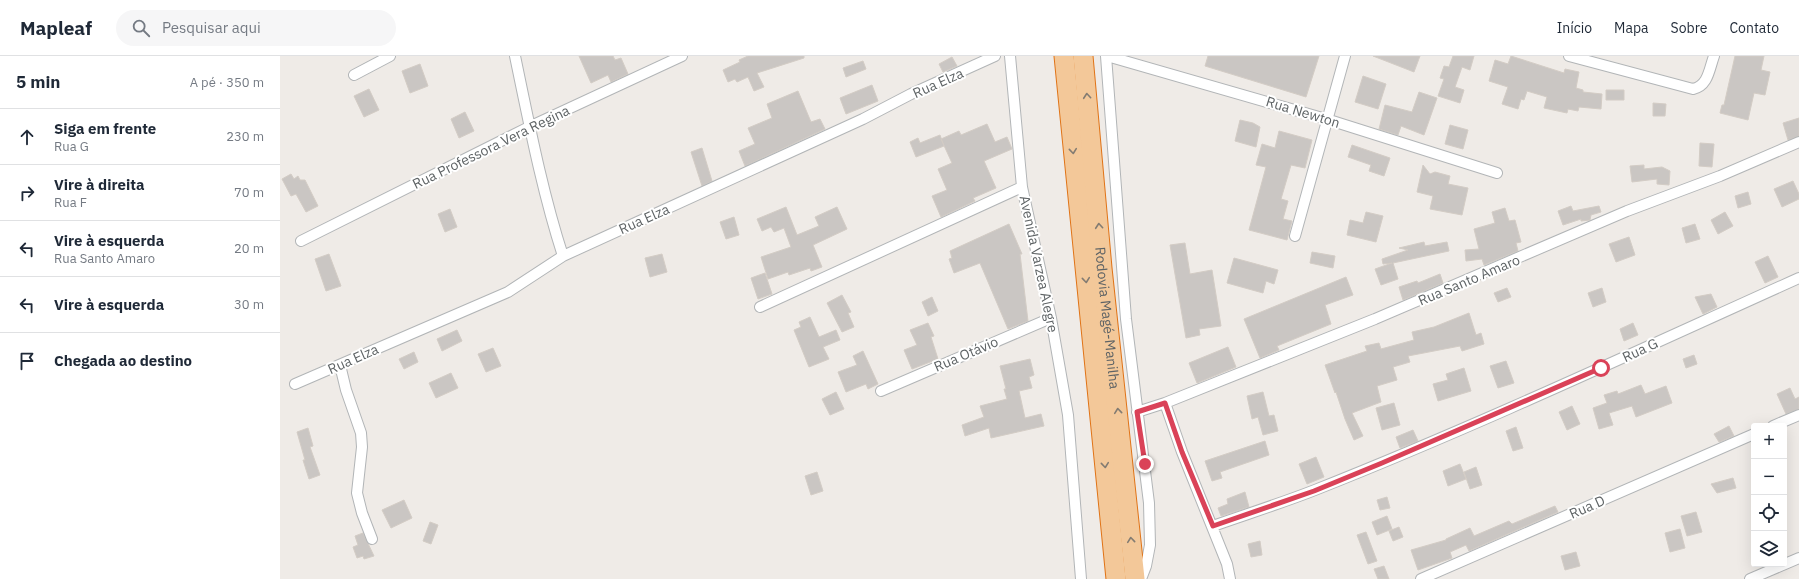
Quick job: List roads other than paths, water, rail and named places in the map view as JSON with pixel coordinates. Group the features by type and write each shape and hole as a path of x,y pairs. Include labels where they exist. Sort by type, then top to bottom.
{"highway":[{"name":"Rodovia Magé-Manilha","path":"1064,56 1116,579"},
{"name":"Rodovia Magé-Manilha","path":"1083,56 1102,260 1135,579"}],"street":[{"path":"354,75 390,56"},
{"path":"515,56 552,222 563,256"},
{"name":"Rua Professora Vera Regina","path":"301,241 530,127 682,56"},
{"name":"Rua Elza","path":"295,384 508,292 563,256 863,119 912,94 995,56"},
{"path":"1010,56 1022,187"},
{"path":"1107,56 1126,319 1145,464 1151,533 1147,562 1141,579"},
{"name":"Rua Newton","path":"1107,56 1326,119 1497,173"},
{"path":"1295,236 1326,119 1345,56"},
{"path":"1569,56 1693,89 1700,88 1705,83 1714,56"},
{"name":"Rua Santo Amaro","path":"1137,412 1165,403 1375,319 1627,212 1720,176 1799,142"},
{"name":"Avenida Varzea Alegre","path":"760,307 1022,187 1052,318 1068,415 1082,579"},
{"name":"Rua G","path":"1213,526 1314,491 1428,444 1601,368 1799,278"},
{"name":"Rua Otávio","path":"881,391 1052,318"},
{"path":"340,365 346,390 361,433 362,447 357,493 362,513 372,539"},
{"path":"1165,403 1182,452 1213,526 1227,564 1230,579"},
{"path":"1780,423 1799,415"},
{"name":"Rua D","path":"1420,579 1751,435"},
{"path":"1750,579 1799,558"}]}
